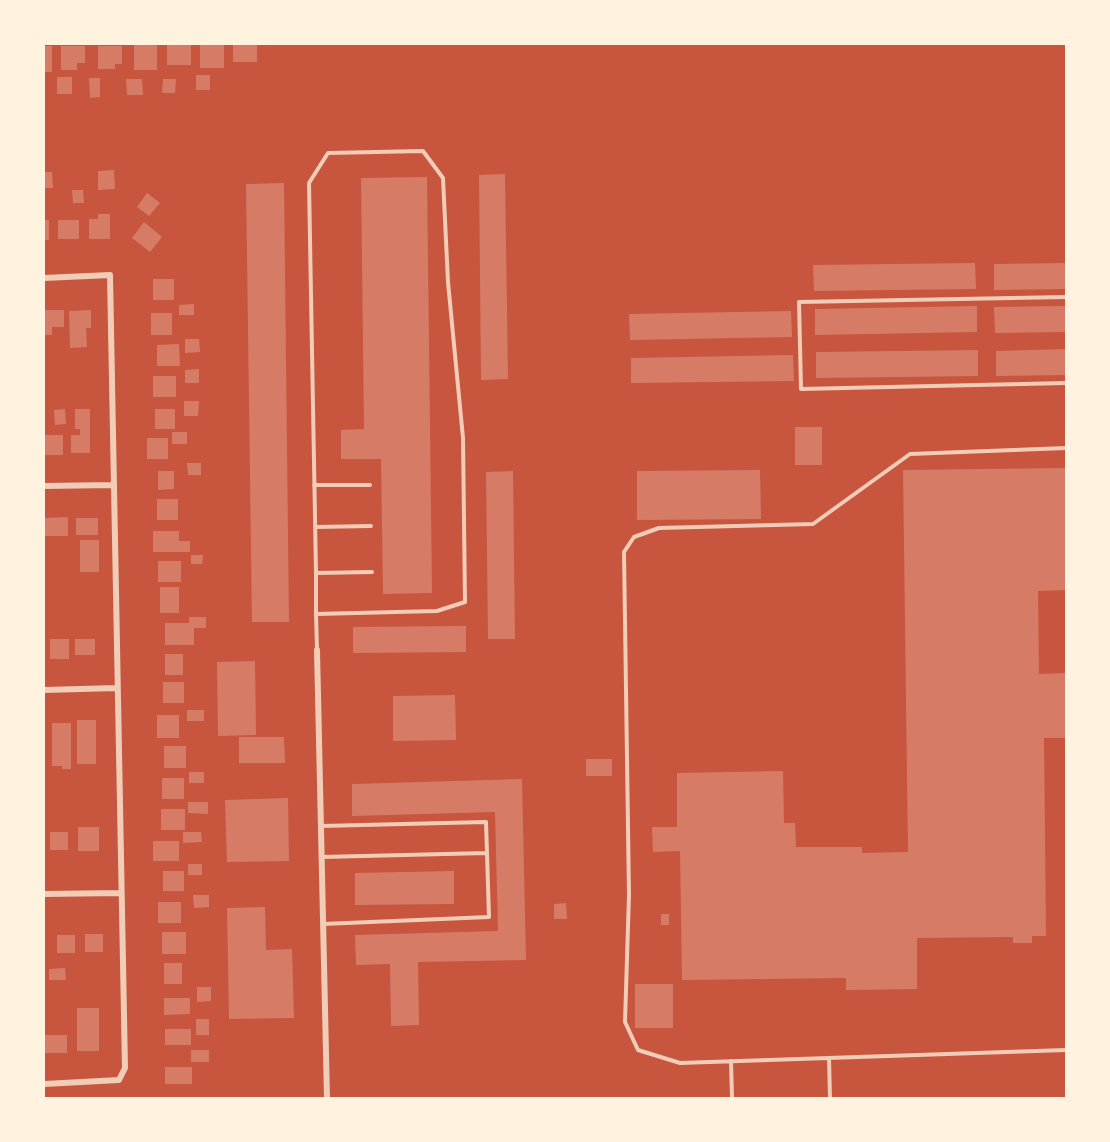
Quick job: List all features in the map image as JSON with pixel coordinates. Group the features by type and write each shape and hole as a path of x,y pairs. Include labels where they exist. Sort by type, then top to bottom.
{"street":[{"path":"44,278 110,276 125,1068 119,1080 44,1084"},
{"path":"44,486 114,485"},
{"path":"317,650 327,1098"},
{"path":"44,690 117,688"},
{"path":"44,894 121,893"}],"lane":[{"path":"316,614 437,611 465,602 463,438 448,282 443,178 423,151 328,153 309,183 316,614 317,650"},
{"path":"1066,297 799,302 801,389 1066,383"},
{"path":"1066,448 910,454 813,524 659,528 634,537 624,552 629,895 625,1022 638,1050 680,1063 1066,1050"},
{"path":"314,485 370,485"},
{"path":"315,527 370,526"},
{"path":"316,573 372,572"},
{"path":"321,826 486,822 489,917 323,924"},
{"path":"321,857 487,853"},
{"path":"829,1058 830,1098"},
{"path":"731,1061 732,1098"}],"building":[{"path":"167,44 191,44 191,65 167,65"},
{"path":"200,44 224,44 224,68 200,68"},
{"path":"233,44 257,44 257,62 233,62"},
{"path":"134,45 157,45 157,70 134,70"},
{"path":"44,46 52,46 52,72 44,72"},
{"path":"61,46 85,46 85,63 77,63 77,70 61,70"},
{"path":"98,46 122,46 122,64 115,64 115,69 98,69"},
{"path":"196,75 210,75 210,90 196,90"},
{"path":"57,77 72,77 72,94 57,94"},
{"path":"89,78 100,78 100,97 90,98"},
{"path":"126,79 142,79 143,95 127,95"},
{"path":"163,79 176,79 175,93 162,93"},
{"path":"114,170 115,189 98,190 98,171"},
{"path":"44,172 52,172 53,188 44,188"},
{"path":"505,174 508,379 481,380 479,175"},
{"path":"427,177 432,593 383,594 381,459 341,459 341,430 364,429 361,178"},
{"path":"284,183 289,622 252,622 246,184"},
{"path":"72,190 83,190 84,203 73,203"},
{"path":"147,193 160,203 149,216 137,207"},
{"path":"98,214 110,214 110,239 89,239 89,219 98,219"},
{"path":"44,220 49,220 49,240 44,240"},
{"path":"58,220 79,220 79,239 58,239"},
{"path":"144,222 162,237 150,252 132,238"},
{"path":"975,263 976,289 814,291 813,265"},
{"path":"1066,263 1066,289 994,290 994,264"},
{"path":"153,279 174,279 174,300 153,300"},
{"path":"194,304 194,315 179,315 179,305"},
{"path":"977,306 977,332 815,335 815,309"},
{"path":"1066,306 1066,332 995,333 994,307"},
{"path":"44,310 64,310 64,327 52,327 52,335 44,335"},
{"path":"91,310 91,328 86,328 87,347 70,348 69,311"},
{"path":"791,311 792,337 630,340 629,314"},
{"path":"151,313 172,313 172,335 151,335"},
{"path":"185,339 199,339 200,352 185,353"},
{"path":"179,344 180,366 157,366 157,345"},
{"path":"1066,349 1066,375 996,376 996,351"},
{"path":"978,350 978,376 816,378 816,352"},
{"path":"793,355 794,381 631,383 631,358"},
{"path":"199,369 199,383 185,383 185,370"},
{"path":"153,376 176,376 176,397 153,397"},
{"path":"184,401 199,401 198,416 184,416"},
{"path":"65,409 66,424 55,425 54,410"},
{"path":"75,409 90,409 90,453 71,453 71,435 80,435 80,429 75,429"},
{"path":"155,409 175,409 175,429 155,429"},
{"path":"795,427 822,427 822,465 795,465"},
{"path":"172,432 187,432 187,444 172,444"},
{"path":"44,435 63,435 63,455 44,455"},
{"path":"147,438 168,438 168,459 147,459"},
{"path":"187,463 201,463 201,475 188,475"},
{"path":"1066,468 1066,590 1038,591 1039,674 1066,673 1066,738 1044,738 1046,936 1032,936 1032,943 1013,943 1013,937 917,938 917,989 846,990 846,978 682,980 680,851 653,852 652,827 677,827 677,773 783,771 784,823 795,823 796,847 862,847 862,853 908,852 903,470"},
{"path":"760,470 761,519 637,520 637,471"},
{"path":"158,471 174,471 174,489 158,490"},
{"path":"513,471 515,639 488,639 486,472"},
{"path":"157,499 178,499 178,520 157,520"},
{"path":"68,517 68,536 45,536 45,518"},
{"path":"76,518 98,518 98,535 76,535"},
{"path":"153,531 179,531 179,541 190,541 190,552 153,552"},
{"path":"80,540 99,540 99,572 80,572"},
{"path":"191,555 203,555 202,564 191,564"},
{"path":"158,561 181,561 181,582 158,582"},
{"path":"160,587 179,587 179,613 160,613"},
{"path":"189,617 206,617 206,628 194,628 194,645 165,645 165,623 189,623"},
{"path":"466,626 466,652 353,653 353,627"},
{"path":"50,639 69,639 69,659 50,659"},
{"path":"75,639 95,639 95,655 75,655"},
{"path":"165,654 183,654 183,675 165,675"},
{"path":"255,661 256,735 218,736 217,662"},
{"path":"163,682 184,682 184,703 163,703"},
{"path":"455,695 456,740 393,741 393,696"},
{"path":"187,710 204,710 204,721 187,721"},
{"path":"157,715 179,715 179,738 157,738"},
{"path":"77,720 96,720 96,764 77,764"},
{"path":"52,723 71,723 71,769 52,766"},
{"path":"239,737 284,737 285,763 239,763"},
{"path":"164,746 186,746 186,768 164,768"},
{"path":"586,759 612,759 612,776 586,776"},
{"path":"189,772 204,772 204,783 189,783"},
{"path":"162,778 184,778 184,799 162,799"},
{"path":"522,779 526,960 418,962 419,1025 391,1026 390,964 356,965 355,935 498,931 495,812 352,816 352,784"},
{"path":"288,798 289,861 227,862 225,800"},
{"path":"188,802 208,802 208,814 188,813"},
{"path":"161,809 185,809 185,830 161,830"},
{"path":"78,827 99,827 99,851 78,851"},
{"path":"50,832 68,832 68,850 50,850"},
{"path":"183,832 201,832 202,842 183,843"},
{"path":"153,841 179,841 179,861 153,861"},
{"path":"188,864 202,864 202,875 188,875"},
{"path":"163,871 184,871 184,891 163,891"},
{"path":"454,871 454,904 355,905 355,873"},
{"path":"193,895 209,895 209,907 194,908"},
{"path":"158,902 181,902 181,923 158,923"},
{"path":"566,903 567,919 554,919 554,904"},
{"path":"265,907 266,950 292,949 294,1018 229,1019 227,908"},
{"path":"661,914 669,914 669,925 661,925"},
{"path":"162,932 186,932 186,954 162,954"},
{"path":"85,934 103,934 103,952 85,952"},
{"path":"57,935 75,935 75,953 57,953"},
{"path":"164,963 182,963 182,984 164,984"},
{"path":"65,968 66,980 49,980 49,969"},
{"path":"635,984 673,984 673,1028 635,1028"},
{"path":"197,987 211,987 211,1001 197,1002"},
{"path":"164,998 190,998 190,1014 164,1015"},
{"path":"77,1008 99,1008 99,1051 77,1051"},
{"path":"196,1019 209,1019 209,1035 196,1035"},
{"path":"165,1029 191,1029 191,1045 165,1045"},
{"path":"44,1035 67,1035 67,1053 44,1053"},
{"path":"191,1050 209,1050 209,1062 191,1062"},
{"path":"165,1067 192,1067 192,1084 165,1084"}]}
